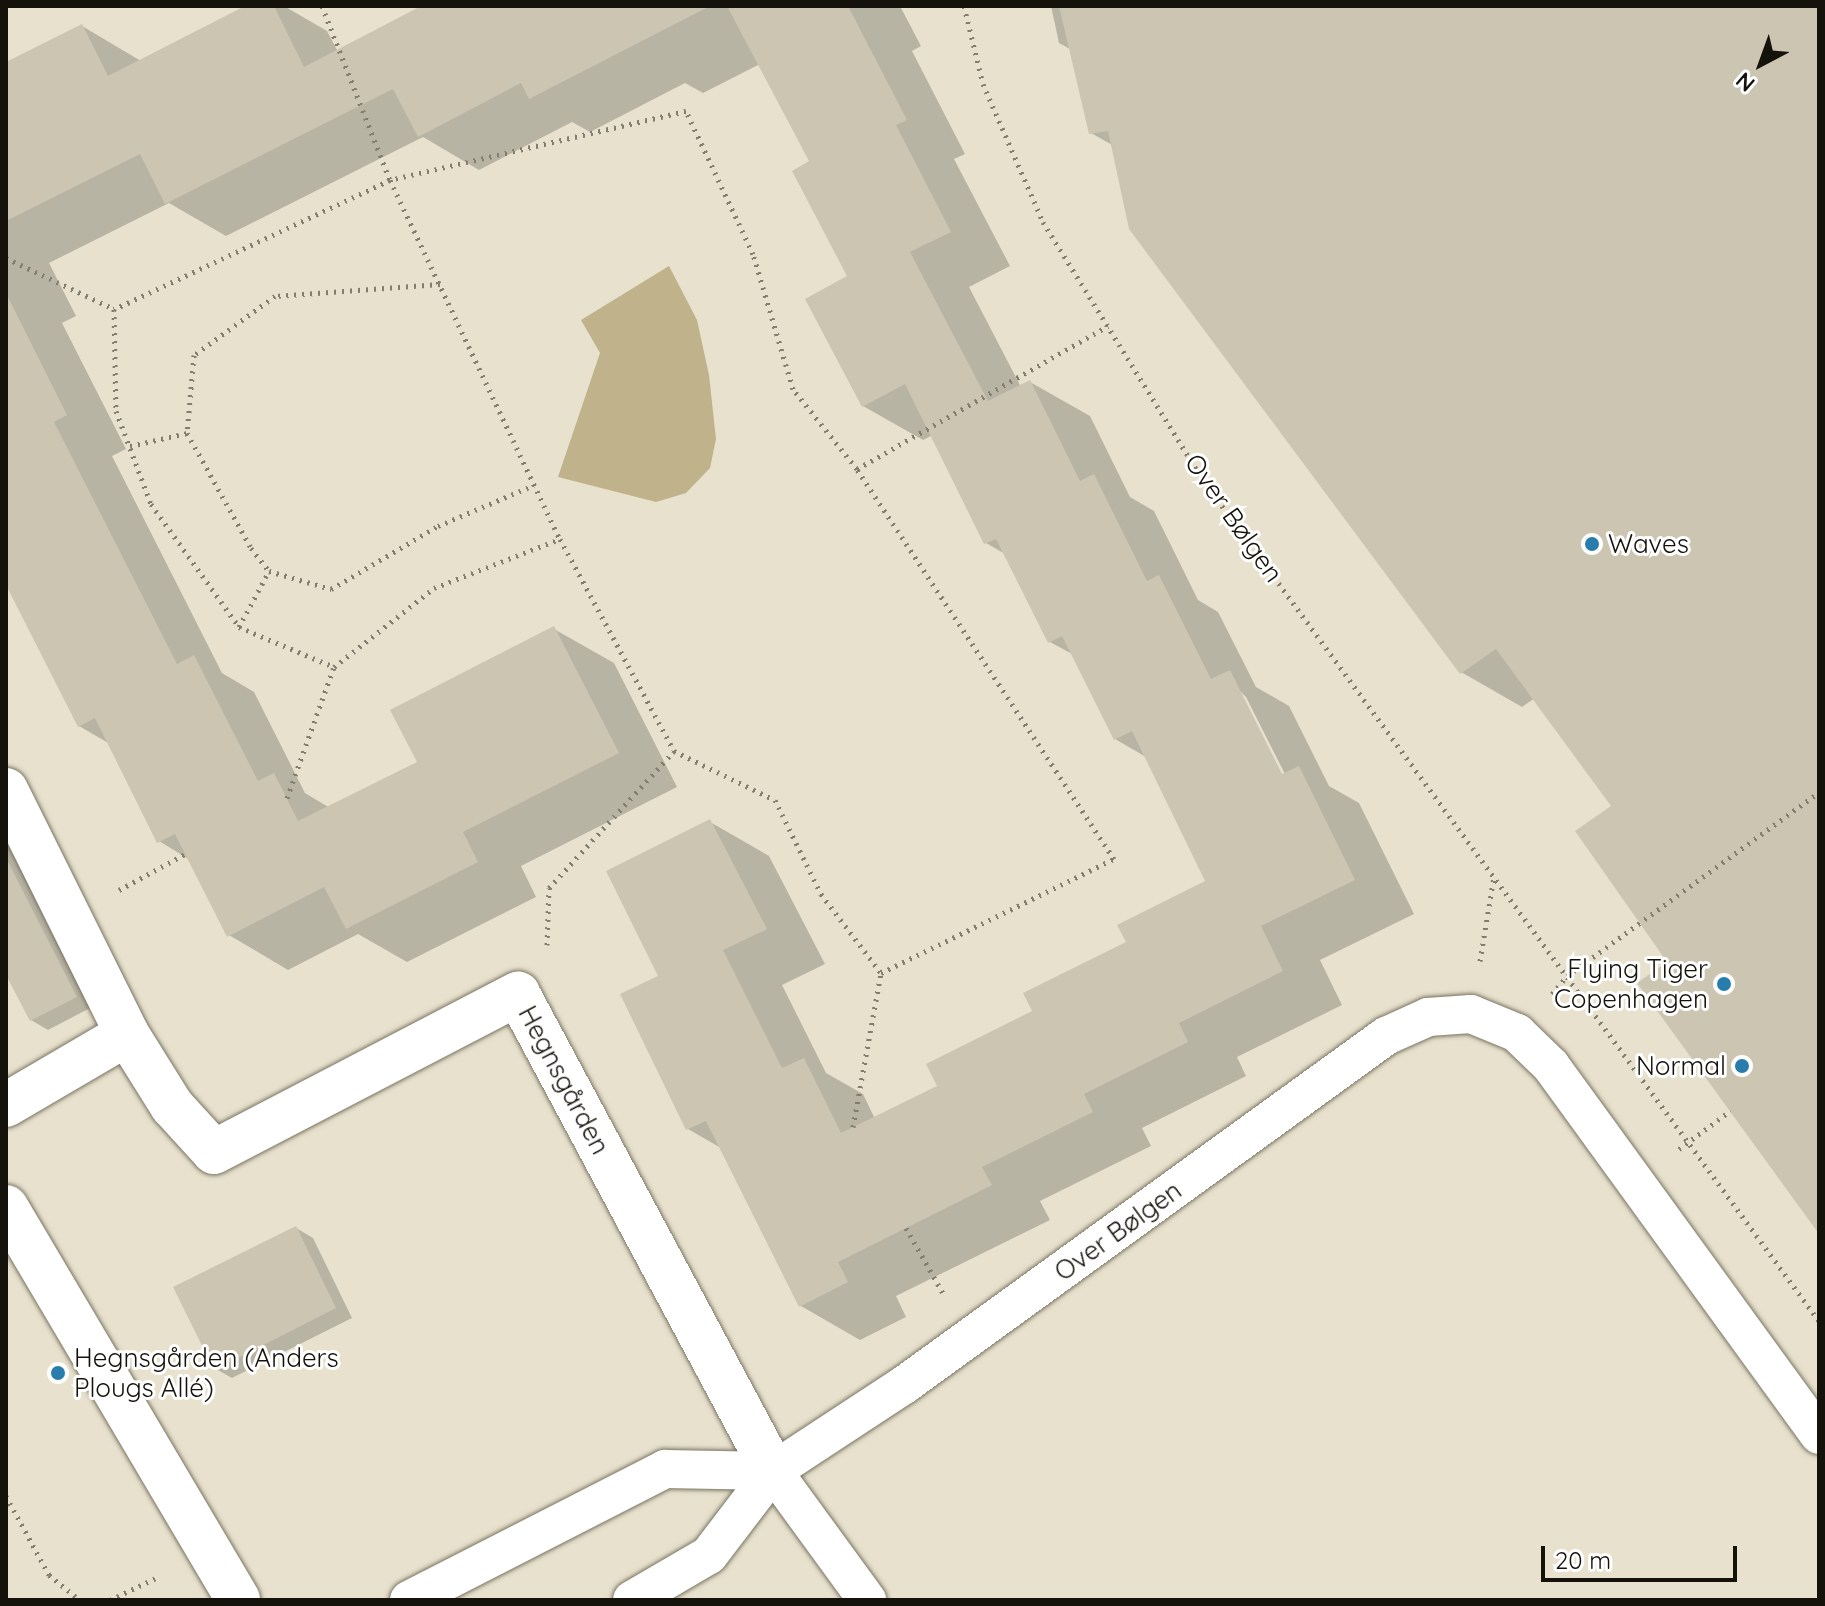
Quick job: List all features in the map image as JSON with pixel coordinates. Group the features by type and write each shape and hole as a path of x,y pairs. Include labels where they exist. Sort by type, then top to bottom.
{"street":[{"name":"Hegnsgården","path":"6,790 127,1034 172,1106 214,1152 518,994 773,1471"},
{"path":"6,1105 127,1034"},
{"path":"6,1207 238,1600"}],"lane":[{"name":"Over Bølgen","path":"632,1600 709,1555 773,1471 968,1339 1386,1036 1428,1017 1471,1014 1517,1033 1551,1066 1819,1435"},
{"path":"409,1600 665,1469 773,1471 867,1600"}],"path":[{"path":"322,6 390,180 534,485 674,751 775,800 821,894 881,973 853,1127"},
{"name":"Over Bølgen","path":"964,6 983,84 1043,222 1203,480 1819,1321"},
{"path":"114,309 390,180 686,111 753,254 793,389 857,469 1114,859 881,973"},
{"path":"6,258 114,309"},
{"path":"440,284 275,296 194,355 187,433 251,548 269,571 331,589 438,526 534,485"},
{"path":"114,309 116,411 151,504 239,627 334,667"},
{"path":"857,469 1108,326"},
{"path":"129,446 187,433"},
{"path":"287,798 334,667 434,588 560,539"},
{"path":"239,627 269,571"},
{"path":"518,994 547,951 549,888 674,751"},
{"path":"1567,976 1819,792"},
{"path":"70,917 185,854"},
{"path":"1471,1014 1494,875"},
{"path":"1688,1142 1730,1111"},
{"path":"906,1228 968,1339"},
{"path":"6,1496 49,1575 80,1600"}],"shaded area":[{"path":"669,266 697,320 709,375 716,439 710,468 686,493 656,502 558,477 600,353 581,320"}],"building":[{"path":"245,6 274,6 304,67 421,6 710,6 529,99 521,83 418,137 393,89 165,204 140,154 6,221 6,62 82,24 108,76"},
{"path":"727,6 848,6 907,120 896,125 951,232 910,252 988,401 1030,380 1080,481 1094,474 1147,581 1159,575 1211,679 1230,670 1282,774 1299,766 1355,880 1261,926 1283,971 1179,1023 1188,1042 1084,1094 1093,1112 982,1167 992,1185 838,1262 848,1282 799,1307 706,1121 686,1130 620,994 658,976 606,871 710,819 767,929 723,950 782,1068 804,1058 841,1133 937,1086 926,1064 1032,1011 1023,993 1126,942 1117,925 1205,881 1132,731 1114,740 1062,636 1048,643 996,539 984,544 905,384 862,407 805,299 847,276 792,171 809,161"},
{"name":"Waves","path":"1059,6 1819,6 1819,1234 1637,983 1667,962 1575,831 1611,806 1496,649 1460,674 1129,229 1108,131 1089,134"},
{"path":"6,293 67,415 54,422 177,664 194,655 258,781 274,773 298,821 417,762 390,710 554,626 619,753 463,832 478,862 346,929 324,887 227,937 175,834 157,843 95,718 78,727 6,585"},
{"path":"6,858 77,997 30,1021 6,975"},
{"path":"296,1226 336,1308 214,1370 173,1287"}],"place":[{"name":"Waves","path":"1592,544"},
{"name":"Flying Tiger Copenhagen","path":"1724,984"},
{"name":"Normal","path":"1742,1066"},
{"name":"Hegnsgården (Anders Plougs Allé)","path":"58,1373"}]}
